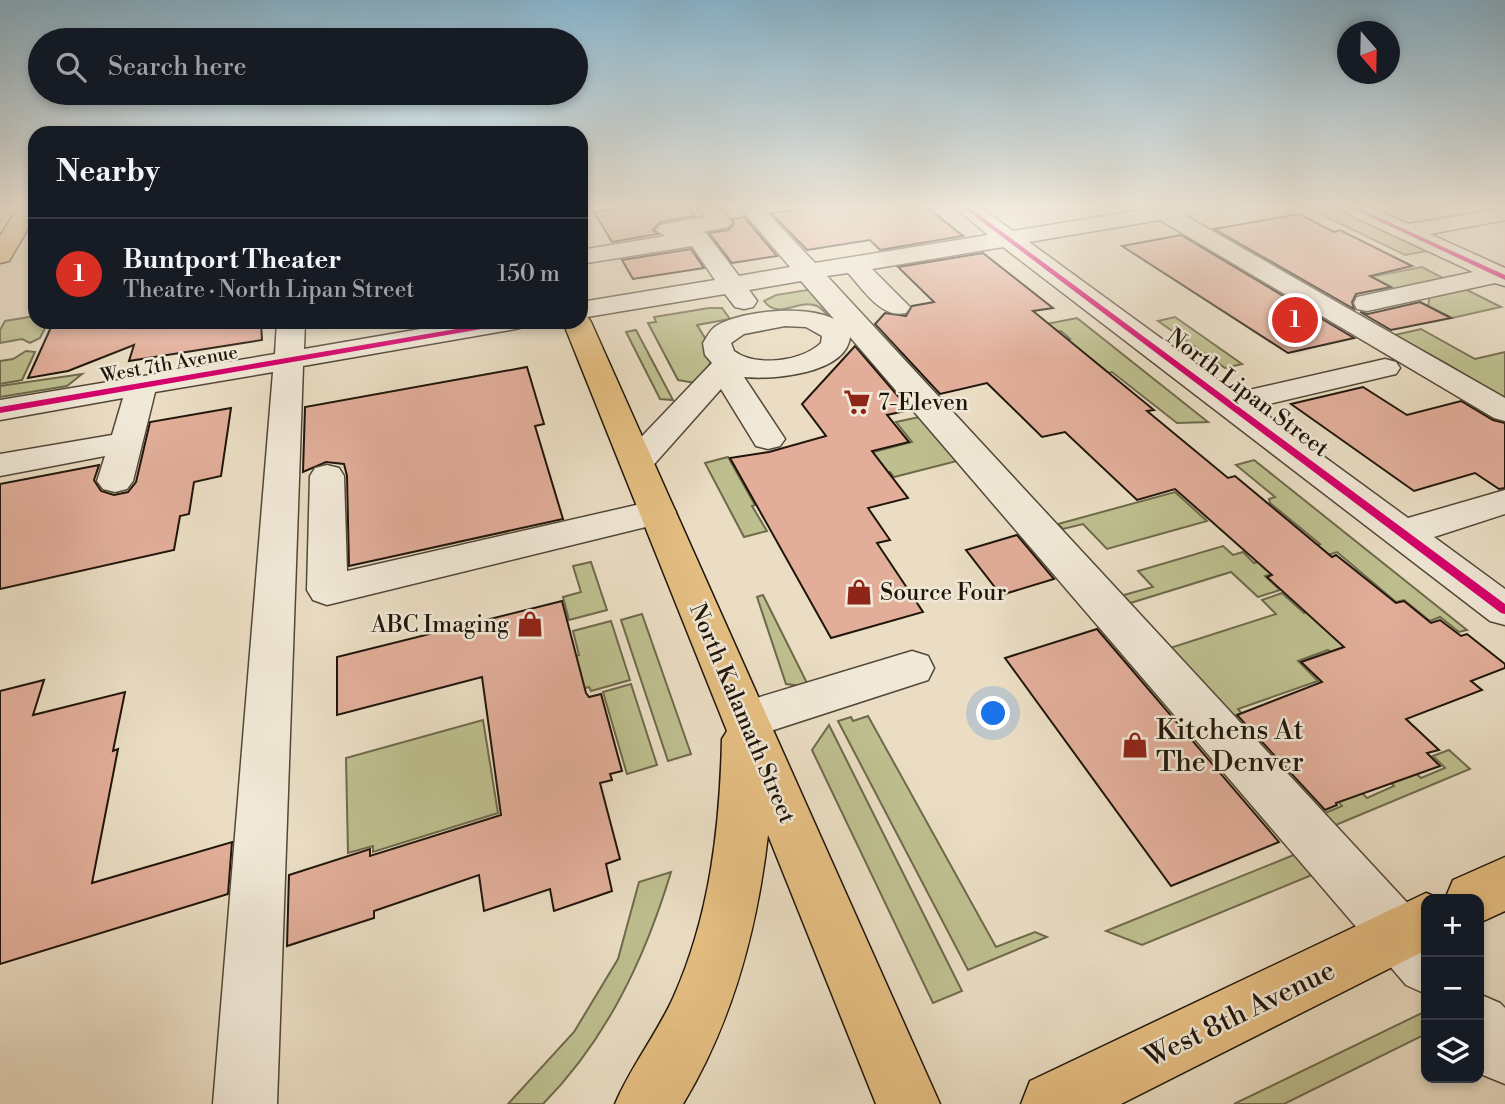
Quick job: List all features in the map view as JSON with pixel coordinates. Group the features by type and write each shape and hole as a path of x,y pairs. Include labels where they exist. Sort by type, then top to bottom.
{"main road":[{"name":"North Kalamath Street","path":"580,329 908,1104"},
{"path":"647,1104 664,1079 704,998 732,911 744,837 746,720"},
{"path":"1482,894 1505,883"},
{"name":"West 8th Avenue","path":"1053,1104 1417,940"}],"street":[{"path":"713,260 760,322"},
{"path":"797,260 808,272 852,343 1417,940"},
{"path":"588,309 880,260"},
{"name":"North Lipan Street","path":"1037,260 1505,610"},
{"path":"1245,260 1505,411"},
{"path":"1465,260 1501,276"},
{"path":"853,264 896,307"},
{"path":"1367,303 1501,276"},
{"path":"768,439 717,349 719,338 736,327 785,318 812,320 832,330 837,340 852,343"},
{"path":"245,1104 290,329"},
{"name":"West 7th Avenue","path":"0,410 469,329"},
{"path":"726,365 769,369 814,360 852,343"},
{"path":"637,462 726,365"},
{"path":"1230,404 1385,368"},
{"path":"114,481 142,385"},
{"path":"0,465 126,442"},
{"path":"327,475 327,590 658,512"},
{"path":"1403,533 1505,502"},
{"path":"746,720 912,668"},
{"path":"1484,1030 1505,1053"}],"green space":[{"path":"1341,265 1365,278 1422,267 1445,279 1384,291 1340,277 1317,275 1294,278 1288,275"},
{"path":"814,289 845,325 836,326 817,306 810,304 776,309 764,301 776,295"},
{"path":"1465,289 1501,307 1452,318 1428,306 1430,296"},
{"path":"722,308 730,319 697,325 716,356 695,383 678,380 648,323 656,322 654,317"},
{"path":"28,317 28,329 44,329 40,338 30,343 22,339 0,343 0,330 5,321"},
{"path":"1175,317 1242,364 1225,368 1158,321"},
{"path":"1077,318 1208,422 1177,423 1112,372 1106,374 1066,340 1070,339 1061,331 1056,332 1046,324"},
{"path":"1421,329 1475,359 1505,352 1505,404 1454,368 1395,335"},
{"path":"636,330 673,400 660,399 626,332"},
{"path":"26,351 35,352 22,380 0,384 0,361 13,359"},
{"path":"82,374 67,386 0,397 0,386"},
{"path":"919,417 957,461 894,477 890,472 837,485 856,430 873,452 912,442 896,422"},
{"path":"728,457 767,531 744,537 705,463"},
{"path":"1254,460 1467,630 1459,632 1440,617 1430,621 1404,600 1396,602 1337,552 1312,560 1301,550 1320,544 1270,503 1269,499 1275,497 1236,465"},
{"path":"1175,492 1207,521 1107,549 1083,524 1063,529 1058,524"},
{"path":"1223,546 1233,555 1243,552 1254,563 1297,550 1291,569 1265,576 1280,590 1258,597 1231,572 1127,604 1120,596 1153,587 1138,571"},
{"path":"591,562 607,610 569,620 563,597 581,592 573,566"},
{"path":"1282,593 1304,613 1329,606 1369,641 1332,653 1328,650 1298,661 1318,681 1238,709 1248,721 1238,725 1167,649 1276,614 1262,600"},
{"path":"763,595 809,687 786,684 757,597"},
{"path":"642,614 691,754 668,761 621,620"},
{"path":"611,621 630,680 591,691 589,687 502,712 496,677 579,655 573,631"},
{"path":"631,684 657,765 627,774 603,692"},
{"path":"868,716 996,947 1035,932 1047,937 968,970 838,721 851,717 853,721"},
{"path":"483,720 498,813 373,852 373,846 348,853 346,758"},
{"path":"829,725 962,991 933,1003 812,750"},
{"path":"1449,750 1470,769 1331,827 1320,815 1342,806 1337,800 1360,791 1367,798 1394,786 1386,777 1410,768 1421,778 1445,768 1433,756"},
{"path":"1301,852 1319,872 1142,945 1106,931"},
{"path":"671,872 636,966 605,1025 566,1079 543,1104 508,1104 574,1032 618,959 639,882"},
{"path":"1421,1013 1421,1036 1284,1104 1234,1104"}],"building":[{"path":"622,260 698,260 704,268 633,279"},
{"path":"729,260 754,260 732,263"},
{"path":"943,260 991,260 1053,308 1033,311 1154,410 1147,411 1228,478 1235,476 1332,557 1336,555 1396,603 1404,601 1431,623 1440,620 1461,636 1467,634 1505,664 1505,668 1471,681 1482,690 1406,719 1439,750 1427,753 1440,766 1336,803 1337,805 1325,810 1237,715 1322,682 1301,662 1344,647 1267,577 1272,575 1175,489 1137,500 1065,432 1042,437 987,383 940,394 875,324 885,313 906,316 912,306 934,302 898,267"},
{"path":"1143,260 1222,260 1354,338 1288,353"},
{"path":"1267,260 1399,260 1412,266 1370,276 1391,287 1356,294 1352,302 1354,309"},
{"path":"1420,302 1451,318 1391,330 1360,312 1368,314"},
{"path":"50,329 261,329 262,340 129,361 134,345 68,371 28,378"},
{"path":"855,346 910,410 887,415 909,442 872,451 908,498 868,508 890,540 877,543 923,612 831,638 730,458 769,452 826,436 802,404"},
{"path":"527,367 544,424 535,426 563,519 349,566 347,476 344,464 326,462 303,472 305,407"},
{"path":"1363,387 1407,415 1461,401 1493,420 1505,423 1505,488 1499,489 1475,473 1414,491 1291,404"},
{"path":"231,408 221,476 194,482 189,514 180,516 174,550 0,589 0,484 99,465 94,480 101,491 114,495 128,492 136,482 150,422"},
{"path":"1017,535 1054,579 1001,595 966,550"},
{"path":"562,601 586,693 589,697 601,694 622,771 610,774 612,780 600,783 620,859 606,864 612,891 554,911 550,889 484,911 479,875 374,911 374,918 287,946 289,875 370,849 370,856 501,815 482,677 337,715 337,657"},
{"path":"1097,629 1279,842 1171,886 1005,658"},
{"path":"44,680 33,715 125,692 113,751 118,749 92,883 232,842 228,894 0,964 0,691"}],"cycle path":[{"path":"1036,260 1505,610"},
{"path":"1465,260 1505,278"},
{"path":"0,410 469,329"}],"place":[{"name":"Buntport Theater","path":"1295,320"},
{"name":"7-Eleven","path":"857,402"},
{"name":"Source Four","path":"859,592"},
{"name":"ABC Imaging","path":"530,624"},
{"name":"Kitchens At The Denver","path":"1135,745"}]}
